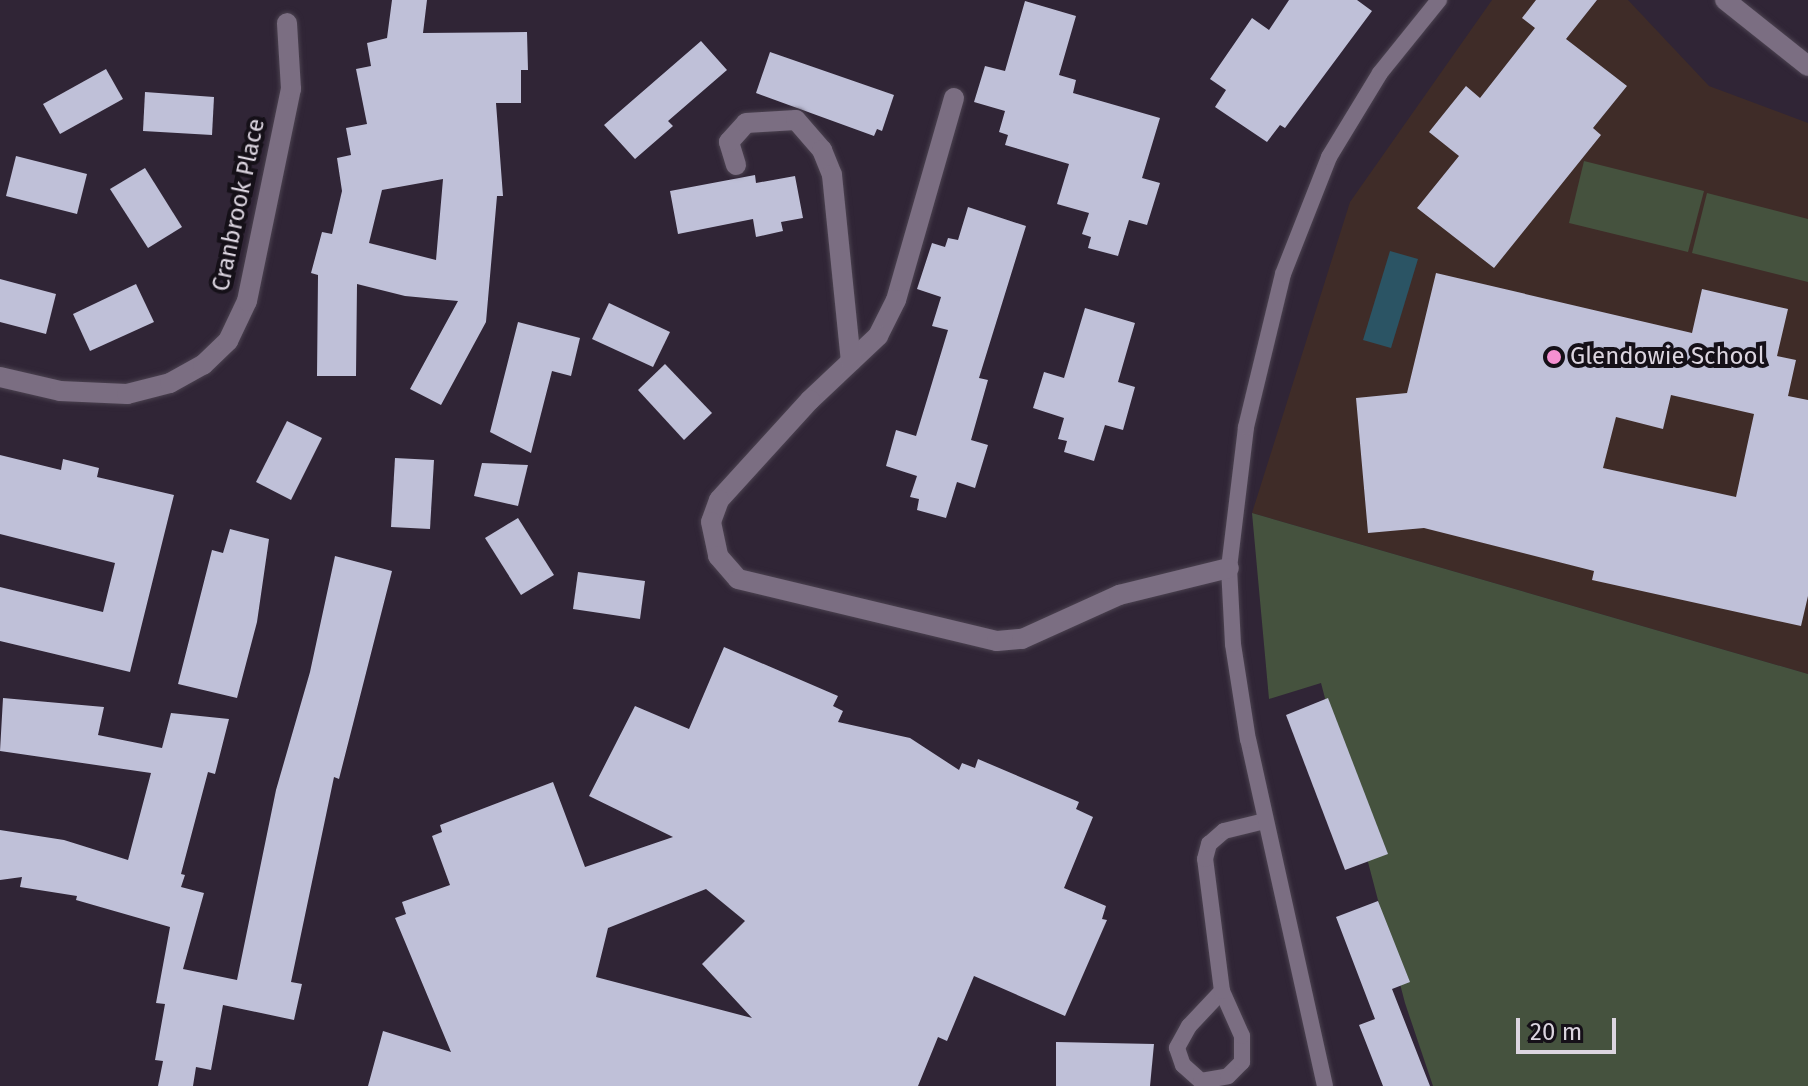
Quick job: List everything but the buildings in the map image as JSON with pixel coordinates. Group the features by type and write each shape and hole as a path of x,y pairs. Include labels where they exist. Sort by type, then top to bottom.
{"street":[{"path":"1725,0 1808,66"},
{"name":"Cranbrook Place","path":"0,377 60,391 127,394 170,383 203,365 228,341 247,301 291,89 287,23"},
{"path":"954,98 896,300 878,336 719,500 711,522 718,556 738,579 997,641 1022,639 1119,595 1229,568"},
{"path":"736,165 729,142 746,123 796,120 822,150 832,175 851,361"}],"lane":[{"path":"1325,1086 1265,821 1233,644 1229,568 1246,427 1283,274 1329,157 1380,73 1439,0"},
{"path":"1222,991 1189,1026 1177,1048 1183,1065 1201,1081 1228,1076 1242,1062 1242,1036 1222,991 1205,859 1209,844 1224,831 1265,821"}],"shaded area":[{"name":"Glendowie School","path":"1492,0 1628,0 1709,86 1808,123 1808,674 1252,513 1350,202"}],"green space":[{"path":"1584,161 1704,191 1688,252 1569,223"},
{"path":"1707,193 1808,219 1808,282 1692,253"},
{"path":"1252,513 1808,674 1808,1086 1433,1086 1405,1003 1321,683 1269,699"}],"water":[{"path":"1390,251 1418,259 1391,348 1363,340"}],"place":[{"name":"Glendowie School","path":"1554,357"}]}
